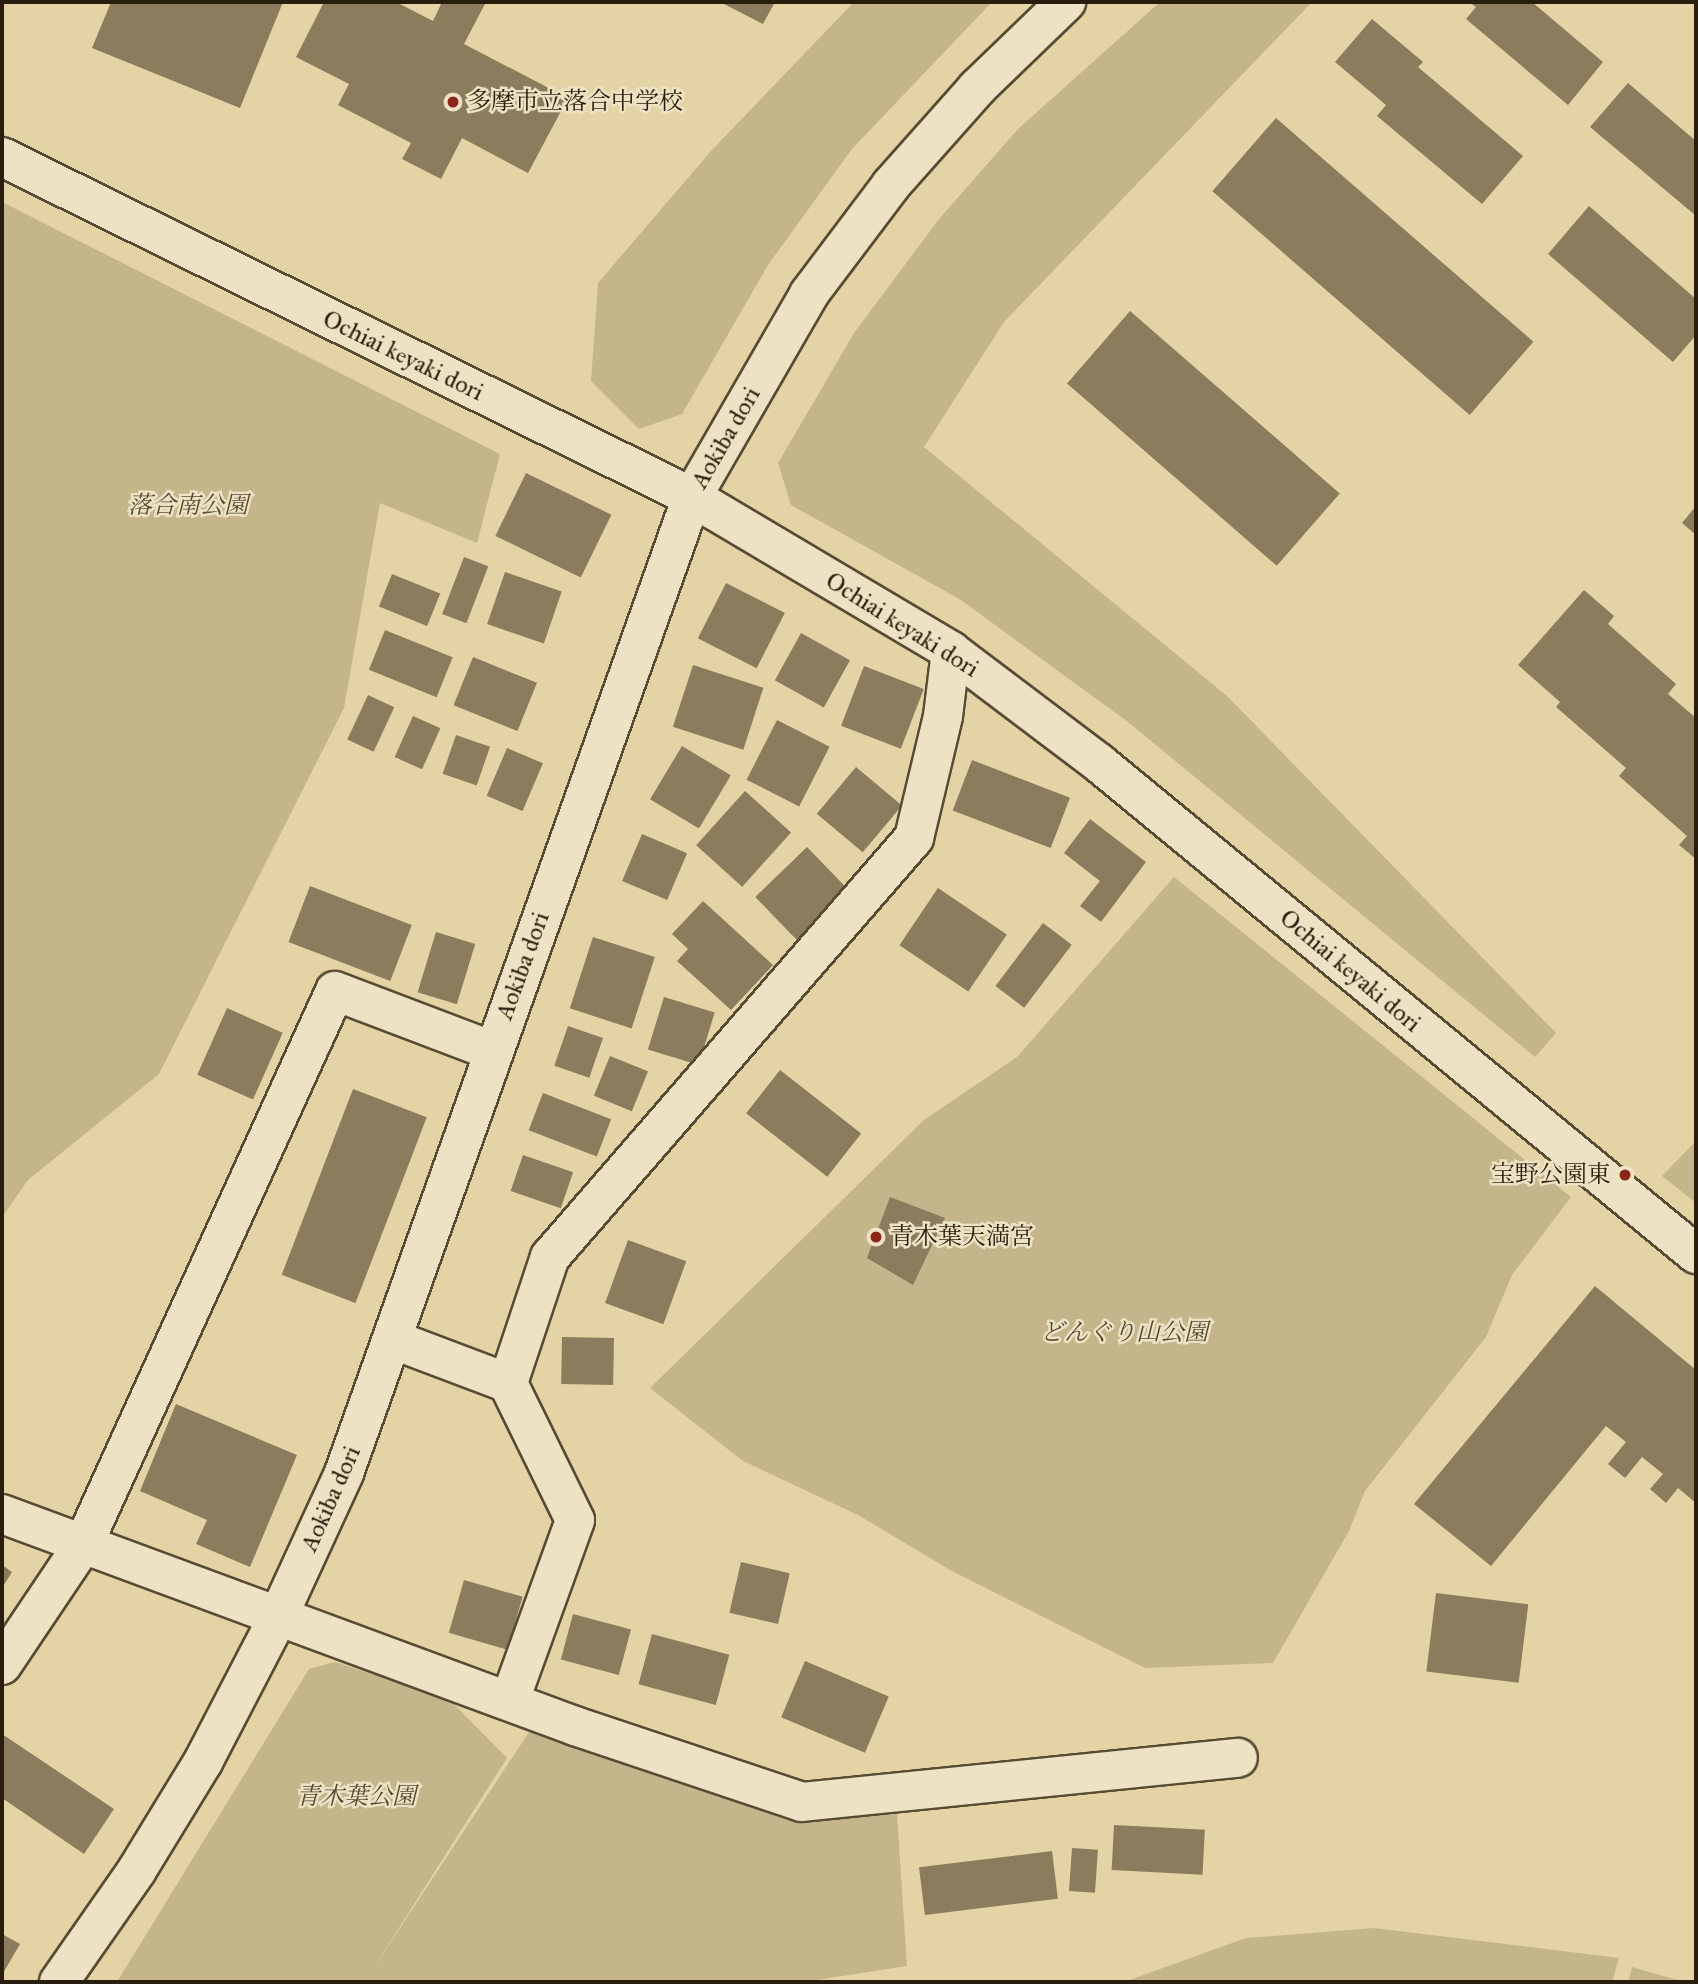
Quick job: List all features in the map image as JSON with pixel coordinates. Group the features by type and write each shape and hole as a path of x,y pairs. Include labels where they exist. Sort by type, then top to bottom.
{"street":[{"name":"Aokiba dori","path":"59,1982 137,1870 203,1762 277,1619 344,1473 394,1340 493,1051 692,497 809,294 891,185 977,88 1066,2"},
{"name":"Ochiai keyaki dori","path":"2,157 692,497 951,651 1099,763 1696,1254"},
{"path":"508,1384 550,1257 914,838 943,716 951,651"},
{"path":"2,1665 84,1543 335,991 493,1051"},
{"path":"394,1340 508,1384 575,1520 510,1700"},
{"path":"2,1514 84,1543 277,1619 510,1700 575,1726 802,1802 1238,1758"}],"green space":[{"path":"854,2 992,2 852,149 768,265 682,414 639,429 591,381 598,283 711,151"},
{"path":"1160,2 1312,2 1004,322 924,447 1227,696 1556,1033 1535,1057 1128,722 961,600 791,505 778,463 854,333 939,219 1018,129"},
{"name":"落合南公園","path":"2,202 500,454 477,543 380,503 344,708 159,1074 28,1180 2,1217"},
{"name":"どんぐり山公園","path":"1174,877 1571,1197 1512,1275 1486,1337 1365,1491 1349,1531 1273,1663 1145,1668 950,1570 858,1515 743,1461 650,1388 924,1120 1017,1057"},
{"path":"1696,1141 1696,1203 1662,1176"},
{"name":"青木葉公園","path":"335,1662 449,1699 507,1758 371,1972 531,1729 799,1822 897,1814 907,1966 804,1982 117,1982 309,1669"},
{"path":"1374,1928 1619,1958 1612,1982 1124,1982 1246,1938"},
{"path":"1632,1967 1684,1982 1628,1982"}],"building":[{"path":"111,2 283,2 240,108 92,48"},
{"path":"324,2 396,2 433,21 442,2 486,2 464,44 568,98 528,173 462,138 441,179 402,159 411,143 338,105 349,84 296,57"},
{"path":"720,2 775,2 763,24"},
{"path":"1469,2 1532,2 1603,62 1568,105 1466,19 1476,7"},
{"path":"1372,19 1423,62 1418,67 1523,156 1482,204 1377,116 1386,105 1335,62"},
{"path":"1628,83 1696,141 1695,215 1590,127"},
{"path":"1276,118 1533,342 1470,415 1212,191"},
{"path":"1589,206 1696,299 1696,335 1673,362 1548,254"},
{"path":"1130,311 1340,493 1277,566 1067,383"},
{"path":"526,473 611,515 581,578 495,536"},
{"path":"1696,506 1696,535 1682,523"},
{"path":"464,557 488,566 466,623 442,614"},
{"path":"505,572 562,592 544,644 487,624"},
{"path":"392,574 440,593 427,626 379,606"},
{"path":"726,583 785,613 757,668 698,638"},
{"path":"1584,590 1614,616 1608,624 1676,684 1668,694 1696,718 1696,859 1679,845 1687,836 1619,776 1626,768 1556,707 1560,702 1518,665"},
{"path":"385,630 453,657 437,697 369,670"},
{"path":"801,633 850,660 824,707 775,680"},
{"path":"473,657 537,683 517,731 454,705"},
{"path":"693,665 763,688 743,750 673,727"},
{"path":"864,666 924,689 901,749 841,726"},
{"path":"368,695 394,707 374,752 347,739"},
{"path":"413,716 440,728 422,769 395,757"},
{"path":"777,720 830,747 799,806 747,780"},
{"path":"456,735 490,747 477,785 443,774"},
{"path":"682,746 731,775 699,829 650,799"},
{"path":"507,748 543,763 523,811 487,796"},
{"path":"972,760 1070,798 1051,848 953,810"},
{"path":"856,767 902,806 863,852 817,814"},
{"path":"745,791 791,832 742,887 696,845"},
{"path":"1090,819 1146,862 1101,922 1080,906 1100,881 1064,853"},
{"path":"642,834 687,853 667,900 622,881"},
{"path":"807,847 850,892 798,942 755,897"},
{"path":"310,886 412,925 390,981 288,942"},
{"path":"938,888 1007,934 968,992 899,945"},
{"path":"703,901 773,965 731,1010 677,961 688,949 672,934"},
{"path":"1043,923 1072,945 1024,1008 995,986"},
{"path":"436,932 475,944 457,1004 418,992"},
{"path":"593,937 655,957 632,1028 570,1008"},
{"path":"664,997 715,1012 699,1065 648,1050"},
{"path":"227,1008 283,1033 253,1099 197,1075"},
{"path":"568,1026 603,1038 589,1078 554,1066"},
{"path":"610,1056 648,1071 632,1111 594,1096"},
{"path":"780,1070 861,1133 827,1177 746,1113"},
{"path":"353,1089 427,1117 355,1303 282,1275"},
{"path":"543,1093 611,1119 597,1157 529,1130"},
{"path":"523,1155 573,1172 561,1208 511,1191"},
{"path":"890,1197 945,1218 913,1285 867,1258"},
{"path":"628,1240 686,1261 663,1324 605,1303"},
{"path":"1595,1286 1696,1370 1696,1503 1678,1488 1666,1503 1650,1489 1663,1474 1642,1457 1625,1478 1608,1464 1626,1442 1606,1426 1491,1566 1414,1504"},
{"path":"562,1337 614,1338 613,1385 561,1384"},
{"path":"176,1404 297,1455 250,1567 196,1544 207,1520 140,1491"},
{"path":"741,1562 790,1573 778,1624 729,1613"},
{"path":"2,1565 12,1572 2,1588"},
{"path":"464,1580 523,1597 507,1650 449,1633"},
{"path":"1436,1593 1528,1604 1519,1683 1426,1671"},
{"path":"573,1614 631,1630 619,1675 561,1659"},
{"path":"652,1634 729,1655 716,1705 639,1684"},
{"path":"805,1661 889,1697 865,1753 781,1717"},
{"path":"2,1734 114,1809 84,1854 2,1798"},
{"path":"1114,1825 1205,1830 1203,1875 1112,1870"},
{"path":"1072,1848 1098,1850 1095,1893 1069,1891"},
{"path":"1052,1851 1058,1899 925,1915 919,1867"},
{"path":"2,1934 20,1944 2,1975"}],"place":[{"name":"多摩市立落合中学校","path":"453,102"},
{"name":"宝野公園東","path":"1625,1175"},
{"name":"青木葉天満宮","path":"876,1237"}]}
